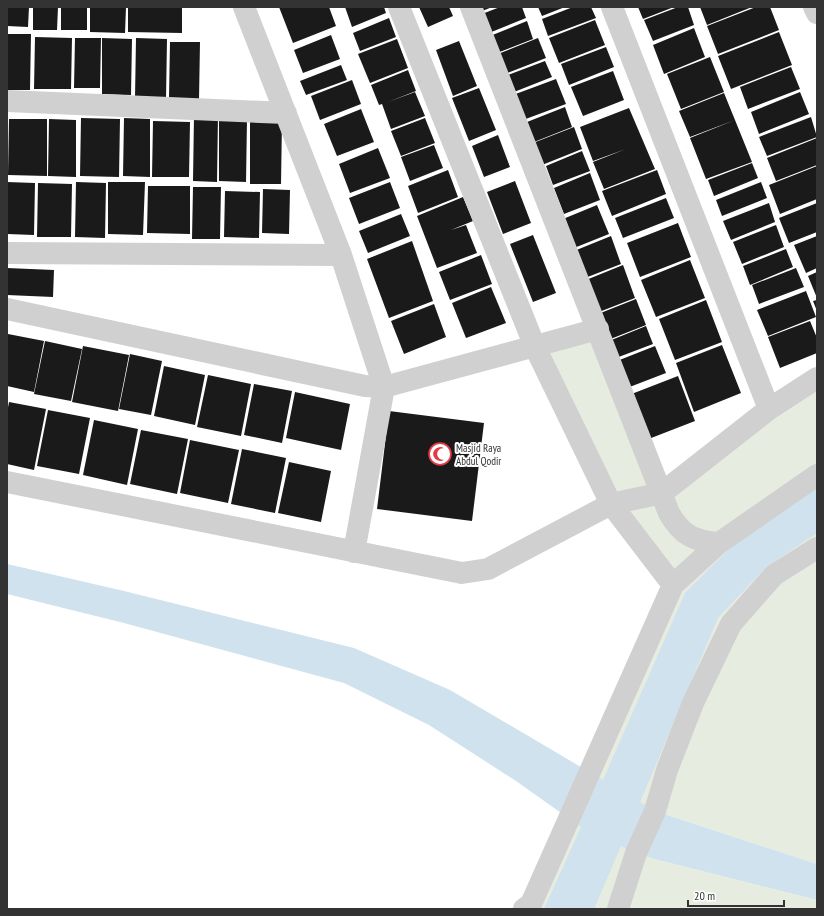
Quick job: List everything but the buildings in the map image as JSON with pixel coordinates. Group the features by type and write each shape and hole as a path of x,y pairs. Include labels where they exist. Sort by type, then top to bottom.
{"street":[{"path":"244,7 341,255 384,387 354,552"},
{"path":"399,7 535,347 611,504 672,585"},
{"path":"471,7 675,523 687,535 699,541 720,543"},
{"path":"612,7 769,409"},
{"path":"814,7 817,13"},
{"path":"7,101 286,113"},
{"path":"7,253 341,255"},
{"path":"7,309 365,386 384,387 535,347 598,328"},
{"path":"7,482 462,573 488,569 611,504 662,493 769,409 817,378"},
{"path":"524,909 531,904 672,585 720,543 817,475"},
{"path":"618,909 636,853 655,810 667,770 693,703 731,624 774,575 817,548"}],"shaded area":[{"path":"598,329 662,493 817,378 817,864 655,811 662,861 817,900 817,909 524,909 672,585 611,504 535,347"}],"water":[{"path":"817,482 817,533 766,567 718,618 640,802 655,811 817,864 817,900 662,861 636,853 621,846 594,909 544,909 581,827 516,781 429,725 344,683 124,623 7,594 7,564 124,591 354,648 450,690 603,780 685,593 741,537"}],"place":[{"name":"Masjid Raya Abdul Qodir","path":"440,454"}]}
